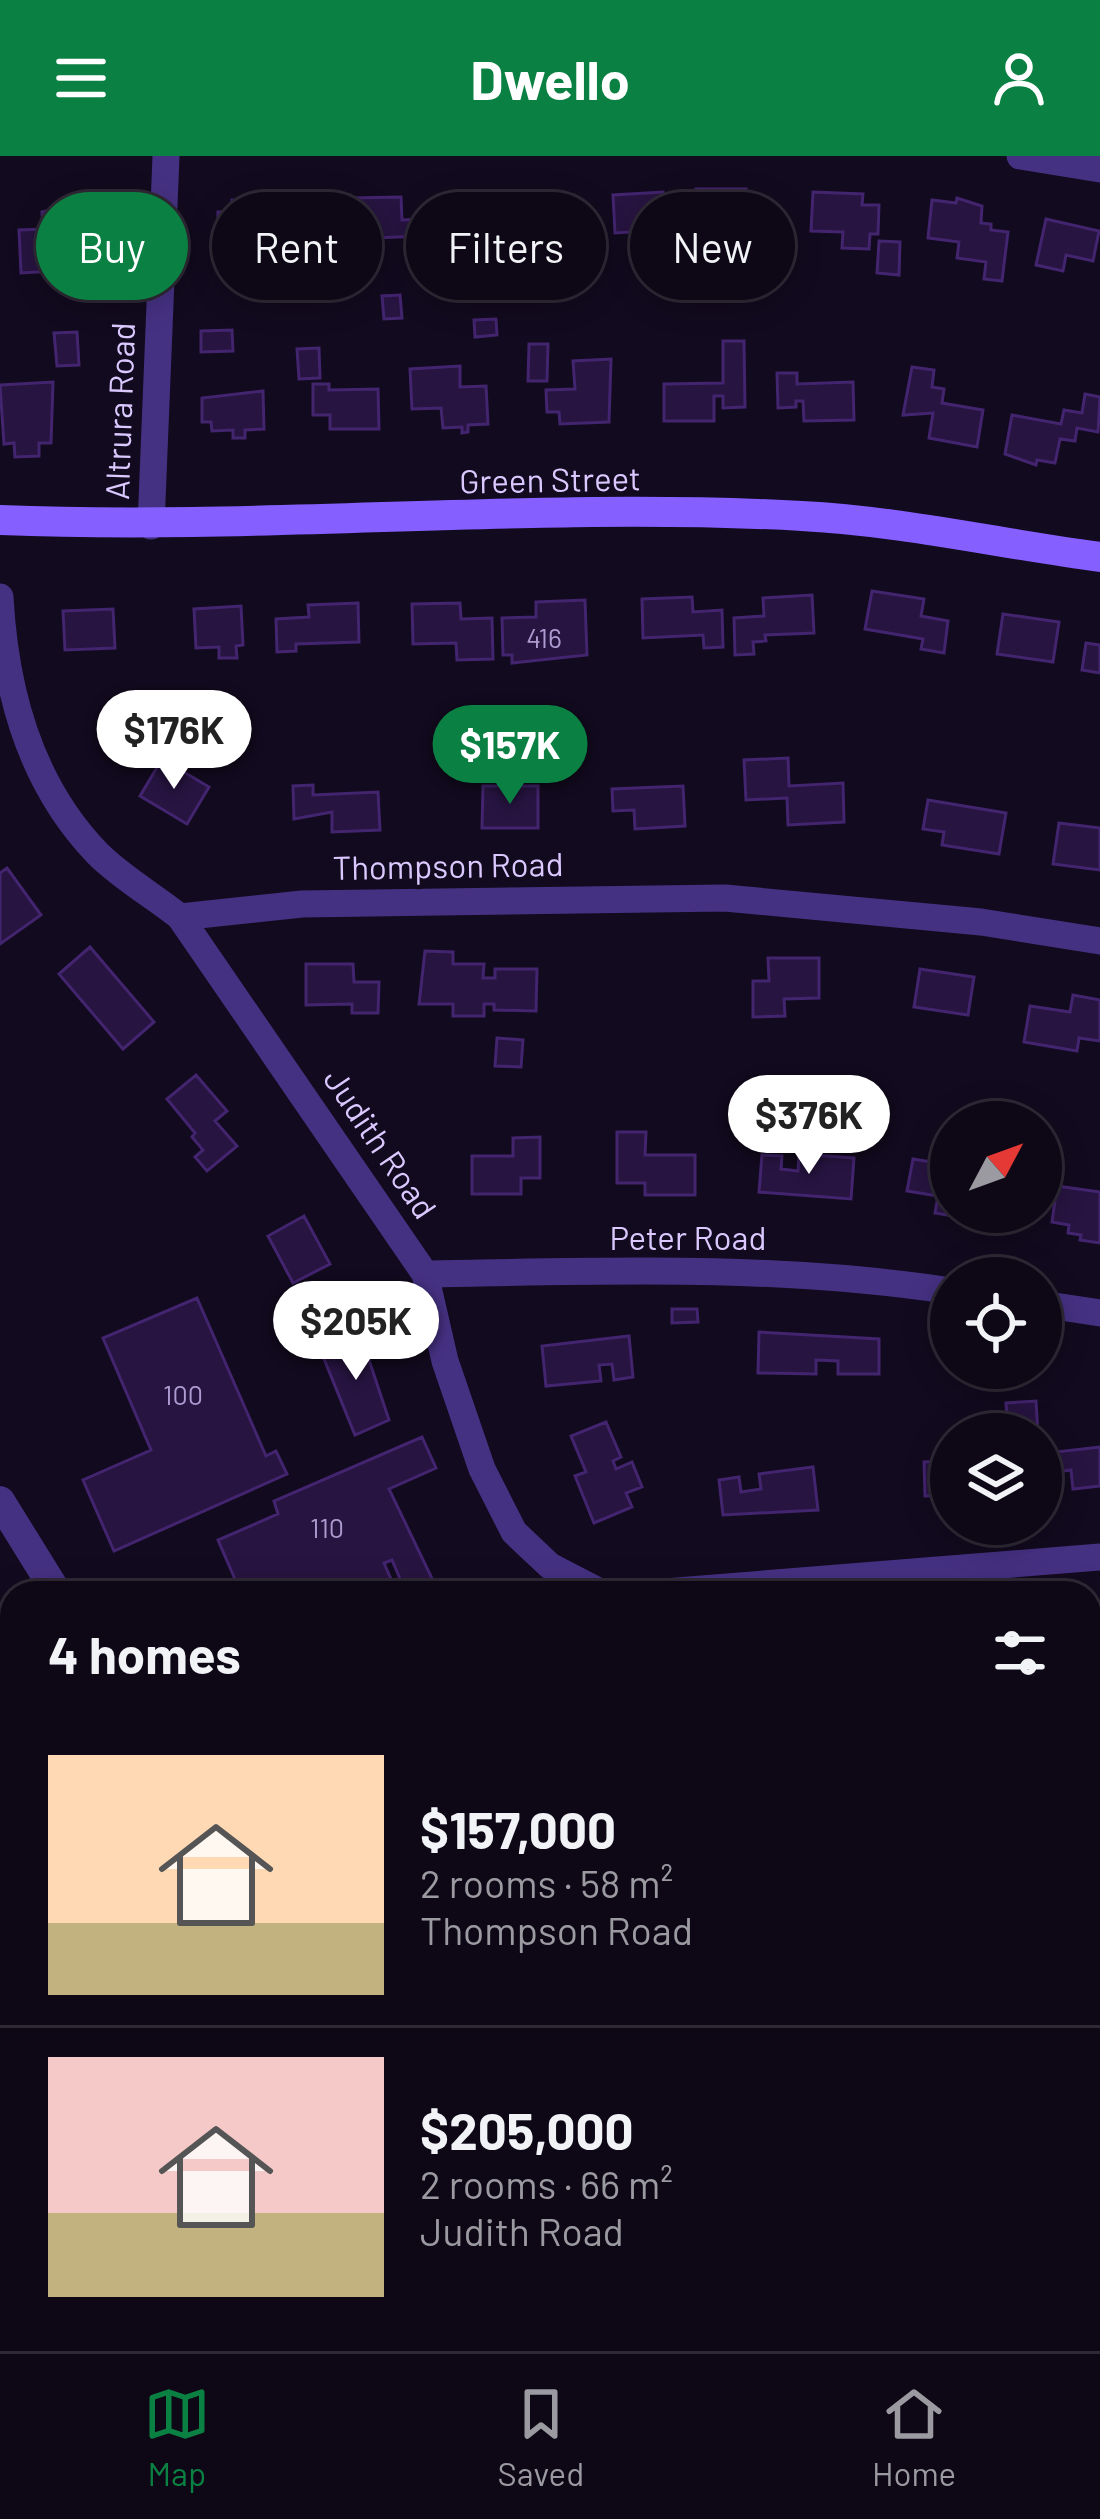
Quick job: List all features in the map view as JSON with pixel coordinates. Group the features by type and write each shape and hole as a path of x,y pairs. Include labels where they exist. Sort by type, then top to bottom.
{"main road":[{"name":"Green Street","path":"0,520 151,526 558,512 704,512 808,516 1100,557"}],"street":[{"name":"Altrura Road","path":"151,526 166,156"},
{"path":"1019,156 1100,169"},
{"path":"0,597 2,644 31,754 58,808 101,857 180,916"},
{"name":"Thompson Road","path":"180,916 302,904 725,898 981,922 1100,941"},
{"name":"Judith Road","path":"180,916 425,1274 446,1361 482,1469 514,1532 550,1566 579,1581"},
{"name":"Peter Road","path":"425,1274 722,1268 862,1277 930,1288"},
{"path":"1062,1307 1100,1313"},
{"path":"0,1501 50,1581"},
{"path":"801,1581 1100,1557"}],"building":[{"path":"696,189 746,189 746,192"},
{"path":"813,192 863,194 862,205 879,205 878,234 870,234 869,249 842,248 843,232 811,231"},
{"path":"630,194 630,232 615,233 613,195"},
{"path":"382,197 401,197 406,237 382,238"},
{"path":"957,198 982,206 981,223 991,224 991,230 1008,232 1002,281 984,279 986,262 957,258 959,242 928,238 932,200 956,203"},
{"path":"1046,219 1099,231 1093,261 1066,255 1063,271 1036,265"},
{"path":"36,229 36,272 21,273 19,230"},
{"path":"879,241 900,242 899,275 877,273"},
{"path":"400,295 402,318 384,319 382,296"},
{"path":"496,319 497,335 475,337 474,320"},
{"path":"232,330 233,351 201,352 201,331"},
{"path":"77,332 79,365 57,366 54,333"},
{"path":"723,341 744,341 745,407 723,408 723,396 714,396 714,421 664,421 664,384 723,383"},
{"path":"529,344 548,344 547,381 528,381"},
{"path":"319,348 320,378 299,379 297,349"},
{"path":"611,359 609,422 560,424 559,412 547,412 546,390 575,389 573,361"},
{"path":"460,366 460,387 486,386 488,424 468,425 468,432 462,433 462,427 443,428 441,408 412,409 410,369"},
{"path":"912,367 934,370 932,387 944,389 942,403 983,410 977,447 929,438 933,413 903,415"},
{"path":"777,373 797,373 797,384 853,382 854,420 804,421 803,401 796,401 796,407 778,408"},
{"path":"53,382 51,443 39,443 39,456 15,457 14,443 4,444 0,385"},
{"path":"313,384 329,384 329,390 378,389 379,429 330,429 330,415 313,415"},
{"path":"263,391 264,429 245,430 245,438 233,438 233,430 212,431 211,422 202,422 202,398"},
{"path":"1085,394 1100,397 1098,432 1077,428 1075,441 1060,439 1055,463 1037,460 1036,465 1005,454 1012,415 1061,424 1064,410 1082,413"},
{"path":"872,591 924,599 921,616 948,621 944,653 921,649 923,639 865,629"},
{"path":"812,595 814,633 765,635 766,641 753,642 754,654 735,655 734,618 764,616 763,598"},
{"path":"692,597 693,612 722,610 723,647 704,648 703,635 643,638 642,599"},
{"path":"585,600 587,655 512,663 512,655 503,655 502,618 536,617 536,602"},
{"path":"358,603 359,642 296,644 296,651 277,652 276,619 309,617 308,605"},
{"path":"460,603 461,619 492,618 493,659 457,660 456,643 413,644 412,604"},
{"path":"241,606 243,645 236,646 237,658 219,658 219,647 196,648 194,609"},
{"path":"113,609 115,648 65,650 63,611"},
{"path":"1003,614 1059,622 1053,662 997,654"},
{"path":"1086,643 1100,645 1100,673 1082,670"},
{"path":"788,758 789,786 843,783 844,822 788,825 787,798 746,800 744,760"},
{"path":"162,759 209,787 187,824 140,796"},
{"path":"313,785 313,795 378,792 380,830 332,832 332,812 294,819 293,786"},
{"path":"483,786 538,786 538,828 482,828"},
{"path":"683,786 685,826 635,829 634,810 613,811 612,789"},
{"path":"928,800 1006,813 999,854 942,845 944,832 923,829"},
{"path":"1059,823 1100,828 1100,870 1053,864"},
{"path":"7,868 41,915 0,944 0,873"},
{"path":"90,947 154,1022 123,1049 59,974"},
{"path":"425,951 453,952 453,964 484,964 483,978 495,978 495,969 537,969 536,1011 494,1010 494,1004 484,1004 484,1016 453,1016 453,1004 419,1004"},
{"path":"768,958 819,958 819,998 784,999 785,1016 753,1017 753,981 769,981"},
{"path":"306,964 353,964 354,982 379,982 378,1013 352,1013 352,1004 306,1005"},
{"path":"920,969 974,977 968,1015 914,1007"},
{"path":"1073,995 1100,1000 1100,1041 1079,1038 1077,1051 1024,1042 1030,1006 1070,1012"},
{"path":"497,1038 523,1040 521,1067 495,1066"},
{"path":"196,1075 227,1111 215,1121 237,1146 207,1171 195,1157 203,1150 192,1137 195,1133 167,1099"},
{"path":"617,1132 646,1132 645,1155 695,1155 695,1195 645,1195 645,1183 617,1183"},
{"path":"540,1137 540,1178 521,1178 521,1194 472,1194 472,1156 513,1156 513,1138"},
{"path":"799,1154 854,1158 851,1199 759,1192 762,1155 782,1156 781,1169 798,1171"},
{"path":"913,1159 930,1162 930,1195 907,1191"},
{"path":"1062,1187 1100,1192 1100,1243 1080,1240 1081,1235 1068,1233 1069,1225 1062,1224"},
{"path":"304,1216 330,1264 293,1283 268,1236"},
{"path":"197,1298 266,1456 276,1451 287,1474 114,1551 83,1480 151,1450 103,1338"},
{"path":"672,1309 697,1309 698,1322 672,1323"},
{"path":"759,1332 879,1339 879,1374 838,1374 838,1361 816,1360 816,1374 758,1373"},
{"path":"360,1333 389,1420 355,1435 320,1349"},
{"path":"629,1336 633,1377 614,1380 612,1364 599,1365 601,1381 546,1386 542,1346"},
{"path":"1036,1401 1037,1413 1007,1413 1006,1403"},
{"path":"606,1422 621,1457 613,1461 616,1469 632,1462 642,1487 626,1493 632,1507 594,1523 575,1476 586,1472 571,1436"},
{"path":"422,1437 436,1468 389,1489 433,1581 401,1581 392,1560 384,1563 392,1581 236,1581 218,1540 278,1514 274,1501"},
{"path":"1100,1447 1100,1486 1073,1489 1071,1470 1062,1471 1062,1451"},
{"path":"924,1462 930,1462 930,1496 925,1496"},
{"path":"813,1467 818,1510 723,1515 719,1480 739,1477 741,1492 761,1489 759,1474"}]}
